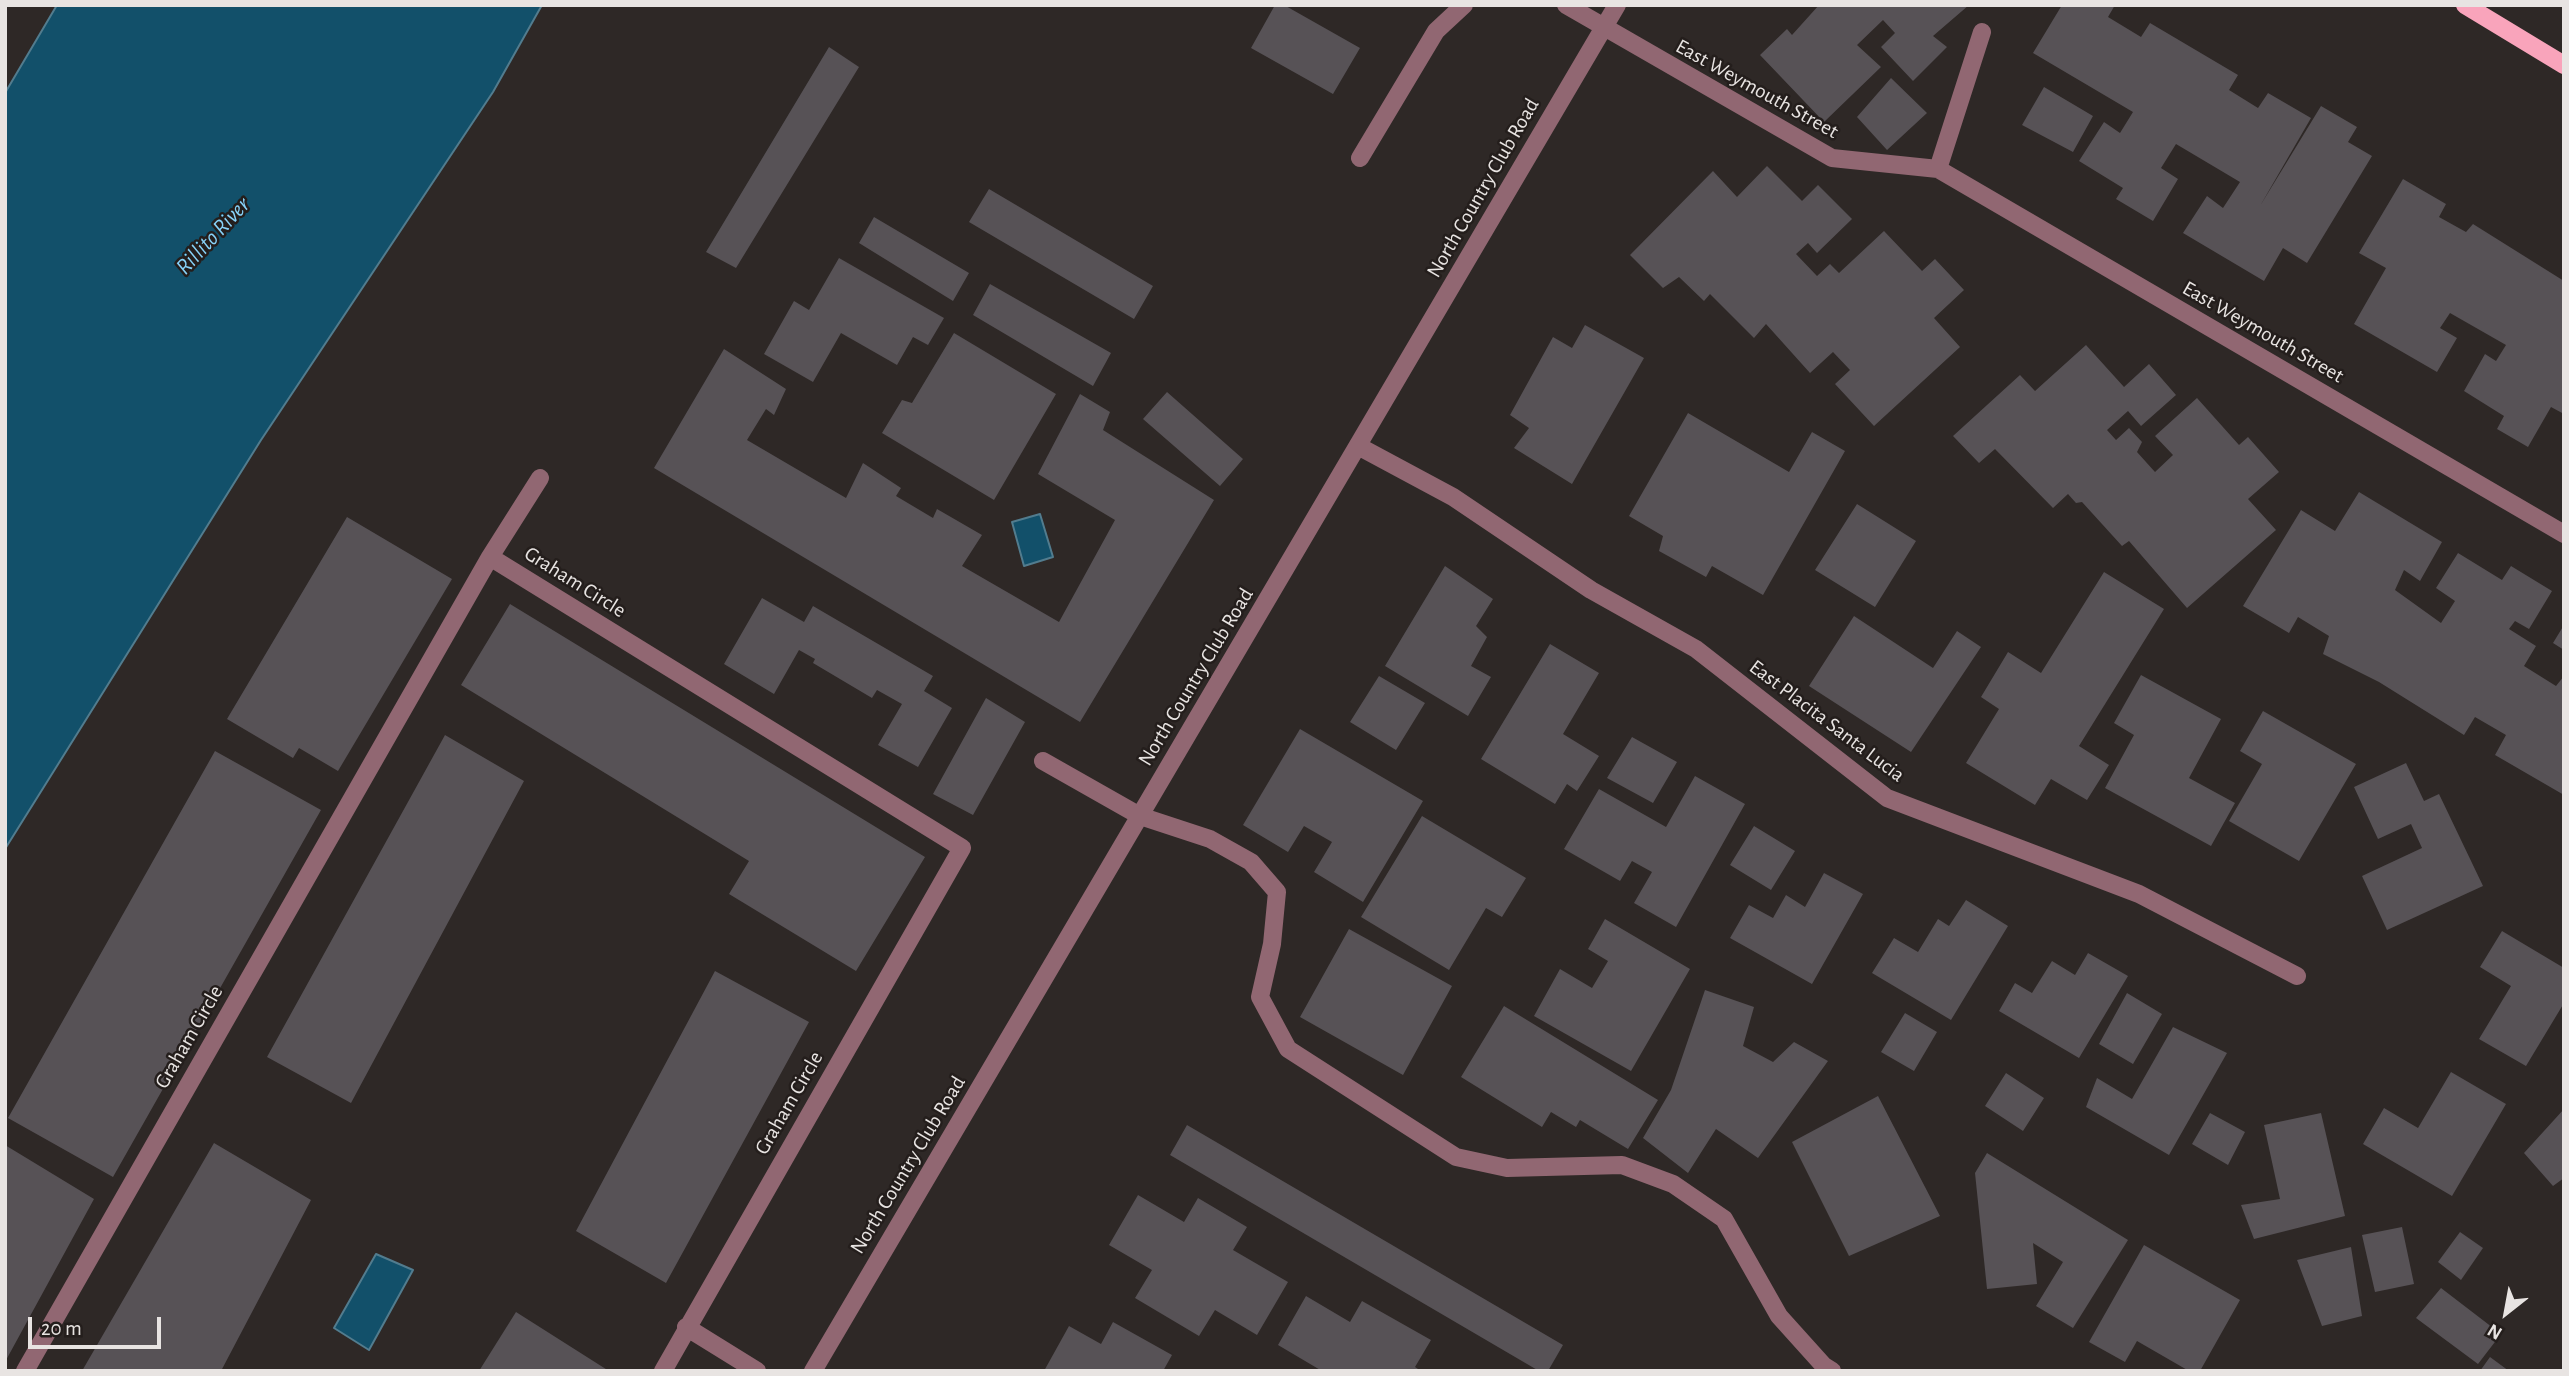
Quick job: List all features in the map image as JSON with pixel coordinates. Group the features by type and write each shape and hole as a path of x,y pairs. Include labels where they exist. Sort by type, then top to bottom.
{"main road":[{"path":"2466,5 2564,65"}],"street":[{"path":"1360,158 1436,31 1464,5"},
{"name":"East Weymouth Street","path":"1566,5 1832,158 1938,169 2564,534"},
{"name":"North Country Club Road","path":"813,1371 1617,5"},
{"path":"1938,169 1982,32"},
{"name":"East Placita Santa Lucia","path":"1358,446 1453,497 1591,590 1696,649 1887,798 2139,894 2297,976"},
{"path":"490,557 540,478"},
{"name":"Graham Circle","path":"24,1371 490,557 962,848 685,1327 663,1371"},
{"path":"1043,761 1140,816 1220,845 1251,862 1277,892 1272,944 1260,997 1288,1048 1456,1157 1507,1168 1622,1165 1673,1184 1724,1219 1779,1316 1824,1366 1832,1371"},
{"path":"685,1327 757,1371"}],"water":[{"name":"Rillito River","path":"57,5 542,5 493,92 261,440 5,849 5,93"},
{"path":"1040,514 1053,557 1024,566 1012,522"},
{"path":"376,1254 413,1270 369,1350 334,1328"}],"building":[{"path":"1275,5 1284,5 1360,48 1333,94 1251,48"},
{"path":"1819,5 1969,5 1933,36 1947,47 1913,81 1881,47 1895,33 1883,20 1857,45 1881,67 1824,122 1760,55 1787,29 1792,35"},
{"path":"2062,5 2115,5 2108,17 2141,37 2150,23 2238,75 2229,90 2258,108 2268,93 2311,118 2260,206 2321,106 2357,127 2348,142 2372,156 2307,263 2283,248 2264,281 2183,233 2207,196 2223,208 2240,182 2176,144 2161,168 2178,179 2153,221 2116,199 2123,188 2079,161 2104,122 2120,133 2133,112 2033,53"},
{"path":"829,47 859,67 736,268 706,252"},
{"path":"1891,78 1927,113 1887,150 1857,117"},
{"path":"2044,87 2093,116 2073,152 2022,125"},
{"path":"1767,166 1802,201 1818,185 1852,219 1817,253 1808,243 1796,254 1817,276 1830,264 1839,273 1884,231 1922,271 1935,259 1964,290 1934,318 1960,347 1874,426 1835,384 1850,370 1833,352 1810,373 1766,324 1754,338 1710,294 1704,301 1679,277 1663,288 1630,255 1713,171 1737,197"},
{"path":"2403,179 2446,204 2439,217 2466,232 2473,224 2564,281 2564,414 2551,407 2528,447 2497,429 2504,416 2464,391 2485,354 2496,361 2506,345 2450,313 2440,328 2457,338 2437,372 2354,324 2386,268 2359,253"},
{"path":"989,189 1153,286 1134,319 969,222"},
{"path":"874,217 969,273 953,301 859,243"},
{"path":"839,258 944,318 928,345 913,337 897,365 841,333 813,382 764,354 794,301 809,310"},
{"path":"990,284 1111,353 1093,386 973,315"},
{"path":"1585,325 1644,358 1572,484 1514,448 1529,428 1510,415 1553,337 1572,348"},
{"path":"954,333 1056,394 994,500 882,433 902,400 912,403"},
{"path":"2086,345 2124,387 2149,364 2176,395 2141,426 2128,411 2107,430 2116,440 2129,428 2142,442 2137,452 2155,472 2173,455 2155,436 2197,398 2239,445 2248,437 2279,472 2248,499 2276,530 2187,608 2129,541 2122,546 2082,502 2076,503 2068,494 2053,508 1995,449 1979,463 1953,436 2020,375 2035,391"},
{"path":"724,349 786,389 774,415 766,409 747,440 846,498 863,463 901,488 896,496 933,518 937,509 982,535 962,566 1059,622 1115,520 1038,474 1080,394 1110,412 1103,430 1214,500 1080,722 654,468"},
{"path":"1167,392 1243,459 1220,486 1143,419"},
{"path":"1688,413 1789,472 1812,432 1845,451 1763,595 1712,566 1706,577 1659,551 1663,536 1629,516"},
{"path":"2359,492 2442,542 2420,581 2404,570 2395,590 2441,623 2455,601 2436,588 2458,553 2502,580 2511,566 2552,591 2529,629 2515,621 2509,629 2536,646 2524,666 2556,686 2564,676 2564,795 2495,755 2506,735 2475,717 2464,735 2379,682 2323,654 2329,636 2298,617 2289,633 2243,606 2301,510 2335,531"},
{"path":"1857,504 1916,541 1875,607 1815,570"},
{"path":"347,517 452,579 338,771 299,748 293,758 227,719"},
{"path":"1445,566 1493,599 1476,626 1487,637 1471,666 1491,677 1468,716 1385,666"},
{"path":"2104,572 2164,609 2079,746 2109,765 2087,800 2051,779 2035,805 1966,763 1999,709 1981,697 2008,652 2041,673"},
{"path":"762,598 804,622 813,606 933,676 924,691 952,708 918,767 878,745 902,704 877,690 872,698 813,663 815,659 799,650 774,694 724,664"},
{"path":"510,604 925,857 856,971 729,894 749,861 461,685"},
{"path":"1854,616 1933,668 1957,631 1981,647 1911,752 1809,686"},
{"path":"2564,625 2564,650 2553,643"},
{"path":"1550,644 1599,673 1563,734 1599,756 1577,791 1567,784 1555,804 1481,759"},
{"path":"2141,675 2221,719 2189,778 2235,803 2211,846 2105,788 2134,735 2114,723"},
{"path":"1379,676 1425,703 1396,750 1350,722"},
{"path":"986,698 1025,722 973,815 933,794"},
{"path":"2263,711 2356,764 2299,861 2229,821 2262,764 2240,751"},
{"path":"1300,729 1423,801 1363,902 1314,872 1332,842 1304,826 1288,852 1243,825"},
{"path":"445,735 524,781 351,1103 267,1057"},
{"path":"1632,737 1677,762 1653,803 1607,778"},
{"path":"215,751 321,810 113,1177 8,1118"},
{"path":"2406,763 2424,801 2439,794 2483,886 2387,930 2362,876 2422,848 2411,824 2378,839 2354,787"},
{"path":"1695,776 1745,804 1676,927 1634,903 1652,872 1632,861 1620,881 1564,849 1599,789 1666,827"},
{"path":"1422,816 1526,878 1502,917 1486,908 1449,970 1361,917"},
{"path":"1754,826 1795,851 1771,890 1730,865"},
{"path":"1824,873 1863,894 1812,984 1730,938 1749,905 1773,918 1786,895 1805,907"},
{"path":"1966,900 2008,926 1951,1020 1872,973 1894,938 1918,952 1938,919 1949,926"},
{"path":"1605,919 1690,969 1631,1071 1534,1016 1560,969 1592,988 1608,961 1588,949"},
{"path":"1349,929 1452,986 1403,1075 1300,1017"},
{"path":"2502,931 2564,968 2564,1003 2526,1066 2479,1039 2511,986 2480,967"},
{"path":"2088,953 2128,976 2079,1058 1999,1011 2015,983 2032,993 2052,961 2075,975"},
{"path":"715,971 809,1022 666,1283 576,1231"},
{"path":"1705,990 1754,1007 1743,1046 1773,1062 1794,1042 1828,1061 1758,1158 1716,1129 1688,1173 1643,1138 1671,1090"},
{"path":"2127,993 2162,1014 2133,1064 2099,1044"},
{"path":"1504,1006 1658,1100 1628,1149 1580,1120 1576,1127 1551,1112 1542,1127 1461,1077"},
{"path":"1905,1013 1937,1032 1914,1071 1881,1052"},
{"path":"2173,1027 2227,1053 2169,1155 2086,1107 2097,1078 2132,1099"},
{"path":"2451,1072 2506,1104 2452,1196 2363,1144 2384,1108 2418,1128"},
{"path":"2006,1073 2044,1098 2023,1131 1985,1106"},
{"path":"1878,1096 1940,1216 1849,1256 1792,1142"},
{"path":"2564,1109 2564,1178 2553,1186 2524,1153"},
{"path":"2210,1113 2245,1132 2228,1165 2192,1144"},
{"path":"2321,1113 2345,1216 2254,1239 2241,1205 2280,1199 2264,1125"},
{"path":"1187,1125 1563,1345 1548,1371 1539,1371 1170,1155"},
{"path":"214,1143 311,1200 221,1371 82,1371"},
{"path":"5,1145 94,1199 5,1362"},
{"path":"1987,1153 2128,1240 2073,1328 2036,1306 2063,1262 2033,1243 2037,1284 1987,1289 1975,1173"},
{"path":"1138,1195 1184,1222 1198,1198 1247,1227 1233,1250 1288,1282 1257,1335 1215,1310 1199,1336 1135,1298 1152,1270 1109,1245"},
{"path":"2402,1227 2414,1284 2375,1292 2362,1235"},
{"path":"2460,1232 2483,1248 2461,1280 2438,1262"},
{"path":"2144,1245 2240,1300 2200,1371 2189,1371 2137,1341 2125,1362 2089,1342"},
{"path":"2351,1247 2362,1316 2322,1326 2297,1260"},
{"path":"2441,1288 2501,1334 2478,1364 2416,1318"},
{"path":"1306,1296 1350,1322 1362,1301 1431,1340 1415,1367 1421,1371 1322,1371 1278,1345"},
{"path":"516,1312 609,1371 479,1371"},
{"path":"1113,1322 1172,1355 1163,1371 1044,1371 1069,1326 1101,1344"},
{"path":"2490,1357 2509,1371 2480,1371"}]}
